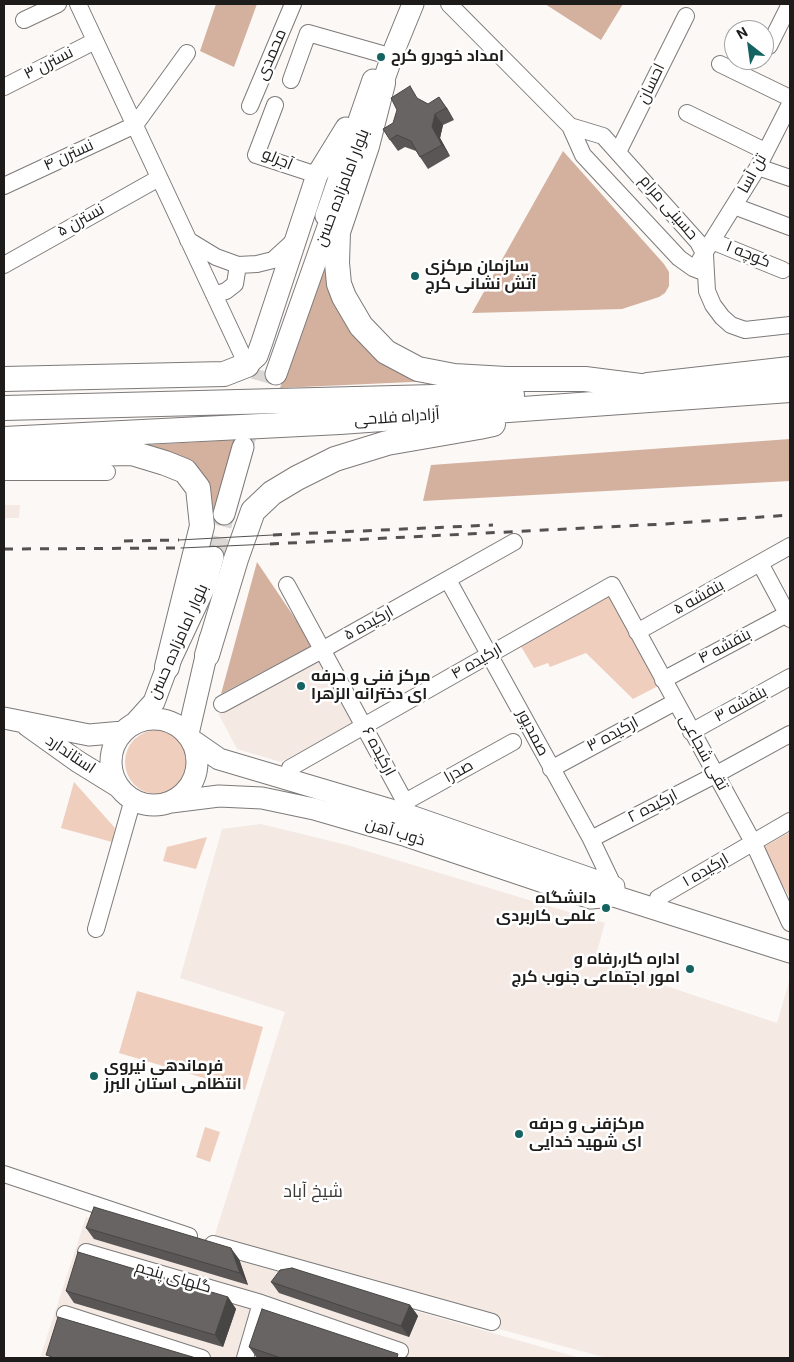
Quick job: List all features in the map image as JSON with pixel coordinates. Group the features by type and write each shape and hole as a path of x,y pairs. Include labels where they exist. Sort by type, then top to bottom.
{"highway":[{"path":"375,89 367,146 338,232 337,263 339,284 344,297 361,326 386,352 418,369 454,376 506,379 585,379 640,386"},
{"name":"آزادراه فلاحی","path":"4,408 504,395 640,386 790,369"},
{"path":"4,379 224,374 262,370"},
{"name":"آزادراه فلاحی","path":"4,439 340,422 790,390"},
{"path":"207,655 236,559 253,512 272,493 335,459 387,443 480,427 548,408"},
{"path":"4,453 37,455 132,453 185,471 198,488 202,526 167,667"}],"main road":[{"name":"بلوار امامزاده حسن","path":"375,89 382,54 399,4"},
{"name":"بلوار امامزاده حسن","path":"262,370 339,195 375,89 395,48 413,4"},
{"path":"262,370 257,356 317,175 375,89"},
{"path":"230,514 247,447"},
{"name":"بلوار امامزاده حسن","path":"129,727 154,702 167,667 221,556 207,655 190,738"},
{"path":"149,718 164,719 177,724 190,738 197,755 197,770 192,783 183,794 171,802 156,805 142,803 126,793 112,774 111,759 115,744 129,727 149,718"},
{"name":"استاندارد","path":"13,719 89,735 129,727"},
{"name":"استاندارد","path":"13,719 126,793"},
{"name":"ذوب آهن","path":"190,738 220,759 407,818 591,898 614,892 790,952"},
{"name":"ذوب آهن","path":"171,802 219,796 262,798 314,809 407,818"}],"street":[{"path":"24,20 58,4"},
{"path":"78,4 214,295 262,370"},
{"name":"محمدی","path":"250,106 293,4"},
{"name":"حسینی مرام","path":"449,4 570,126 583,155 679,258 700,270 708,248 698,242 603,136 570,126"},
{"path":"774,36 790,4"},
{"name":"احسان","path":"618,152 686,16"},
{"path":"290,80 308,33 382,54"},
{"name":"نسترن ۳","path":"4,86 95,41"},
{"path":"134,125 187,53"},
{"path":"720,64 790,98"},
{"name":"تن آسا","path":"708,248 758,167 790,104"},
{"name":"آجرلو","path":"275,105 256,155 317,175"},
{"path":"687,113 765,151"},
{"name":"نسترن ۴","path":"4,186 134,125"},
{"path":"758,167 790,178"},
{"name":"نسترن ۵","path":"4,265 159,178"},
{"path":"734,206 790,227"},
{"path":"188,240 216,257 238,265 257,264 273,260 294,240"},
{"name":"کوچه ۱","path":"708,248 783,270"},
{"path":"214,295 226,291 234,284 238,265"},
{"path":"700,270 713,305 731,325 744,330 790,325"},
{"path":"4,472 107,472"},
{"name":"ارکیده ۵","path":"222,704 514,542"},
{"name":"بنفشه ۵","path":"637,632 790,546"},
{"path":"760,563 789,616"},
{"name":"صمدپور","path":"448,580 591,839 614,892"},
{"name":"ارکیده ۶","path":"287,585 364,726 407,818"},
{"name":"تقی شجاعی","path":"612,585 754,844 790,923"},
{"name":"ارکیده ۴","path":"290,768 612,585"},
{"name":"بنفشه ۴","path":"663,680 789,616"},
{"name":"بنفشه ۳","path":"691,732 790,677"},
{"name":"ارکیده ۳","path":"552,769 675,702"},
{"name":"ارکیده ۲","path":"591,839 790,734"},
{"name":"صدرا","path":"407,818 513,742"},
{"path":"96,929 126,793"},
{"name":"ارکیده ۱","path":"658,898 754,844 790,821"},
{"path":"4,1174 212,1244 492,1322"},
{"name":"گلهای پنجم","path":"86,1252 261,1303 400,1351"},
{"path":"245,1358 261,1303"},
{"path":"65,1314 202,1358"}],"shaded area":[{"path":"216,4 257,4 234,67 200,51"},
{"path":"545,4 623,4 601,40"},
{"path":"563,151 664,264 669,272 669,286 665,293 659,297 622,309 472,313"},
{"path":"330,239 338,307 433,381 280,388"},
{"path":"790,439 790,481 423,501 431,465"},
{"path":"235,440 214,520 209,518 207,501 145,445"},
{"path":"4,503 5,505 20,505 19,518 4,518"},
{"path":"257,562 313,645 221,694"},
{"path":"609,593 658,686 633,699 586,653 550,667 548,663 534,668 520,645"},
{"name":"مرکز فنی و حرفه ای دخترانه الزهرا","path":"318,660 355,722 281,762 237,749 218,713"},
{"path":"151,730 163,730 180,739 187,750 189,762 187,774 180,785 163,794 151,794 139,789 130,780 125,768 125,756 130,744 139,735"},
{"path":"74,782 115,828 112,842 61,828"},
{"name":"مرکزفنی و حرفه ای شهید خدایی","path":"261,824 347,845 605,923 594,962 777,1023 790,978 790,1358 607,1358 469,1321 212,1244 285,1012 180,978 222,829"},
{"path":"790,832 790,898 762,848"},
{"path":"207,837 196,869 163,861 167,847"},
{"path":"137,991 263,1027 245,1090 119,1053"},
{"path":"205,1127 220,1132 210,1162 196,1157"},
{"path":"86,1217 580,1358 40,1358"}],"building":[{"path":"410,86 417,98 428,104 439,97 446,108 435,114 432,127 442,145 420,157 411,141 397,135 390,140 383,129 393,123 397,110 391,98"},
{"path":"94,1207 231,1248 240,1273 86,1228"},
{"path":"78,1252 228,1297 215,1335 66,1291"},
{"path":"292,1268 410,1305 401,1326 271,1282 280,1270"},
{"path":"262,1309 398,1354 397,1358 281,1358 249,1347"},
{"path":"58,1317 196,1358 55,1358 46,1355"}],"tunnel":[{"path":"244,443 264,371"},
{"path":"213,557 224,514"}],"tram line":[{"path":"179,540 273,535"},
{"path":"181,548 270,544"}],"railway":[{"path":"270,544 664,524 790,515"},
{"path":"273,535 493,525"},
{"path":"124,541 179,540"},
{"path":"4,549 181,548"}],"place":[{"name":"امداد خودرو کرح","path":"381,57"},
{"name":"سازمان مرکزی آتش نشانی کرج","path":"415,276"},
{"name":"مرکز فنی و حرفه ای دخترانه الزهرا","path":"301,686"},
{"name":"دانشگاه علمی کاربردی","path":"606,908"},
{"name":"اداره کار،رفاه و امور اجتماعی جنوب کرج","path":"690,969"},
{"name":"فرماندهی نیروی انتظامی استان البرز","path":"94,1076"},
{"name":"مرکزفنی و حرفه ای شهید خدایی","path":"519,1134"}],"district":[{"name":"شیخ آباد","path":"313,1192"}]}
